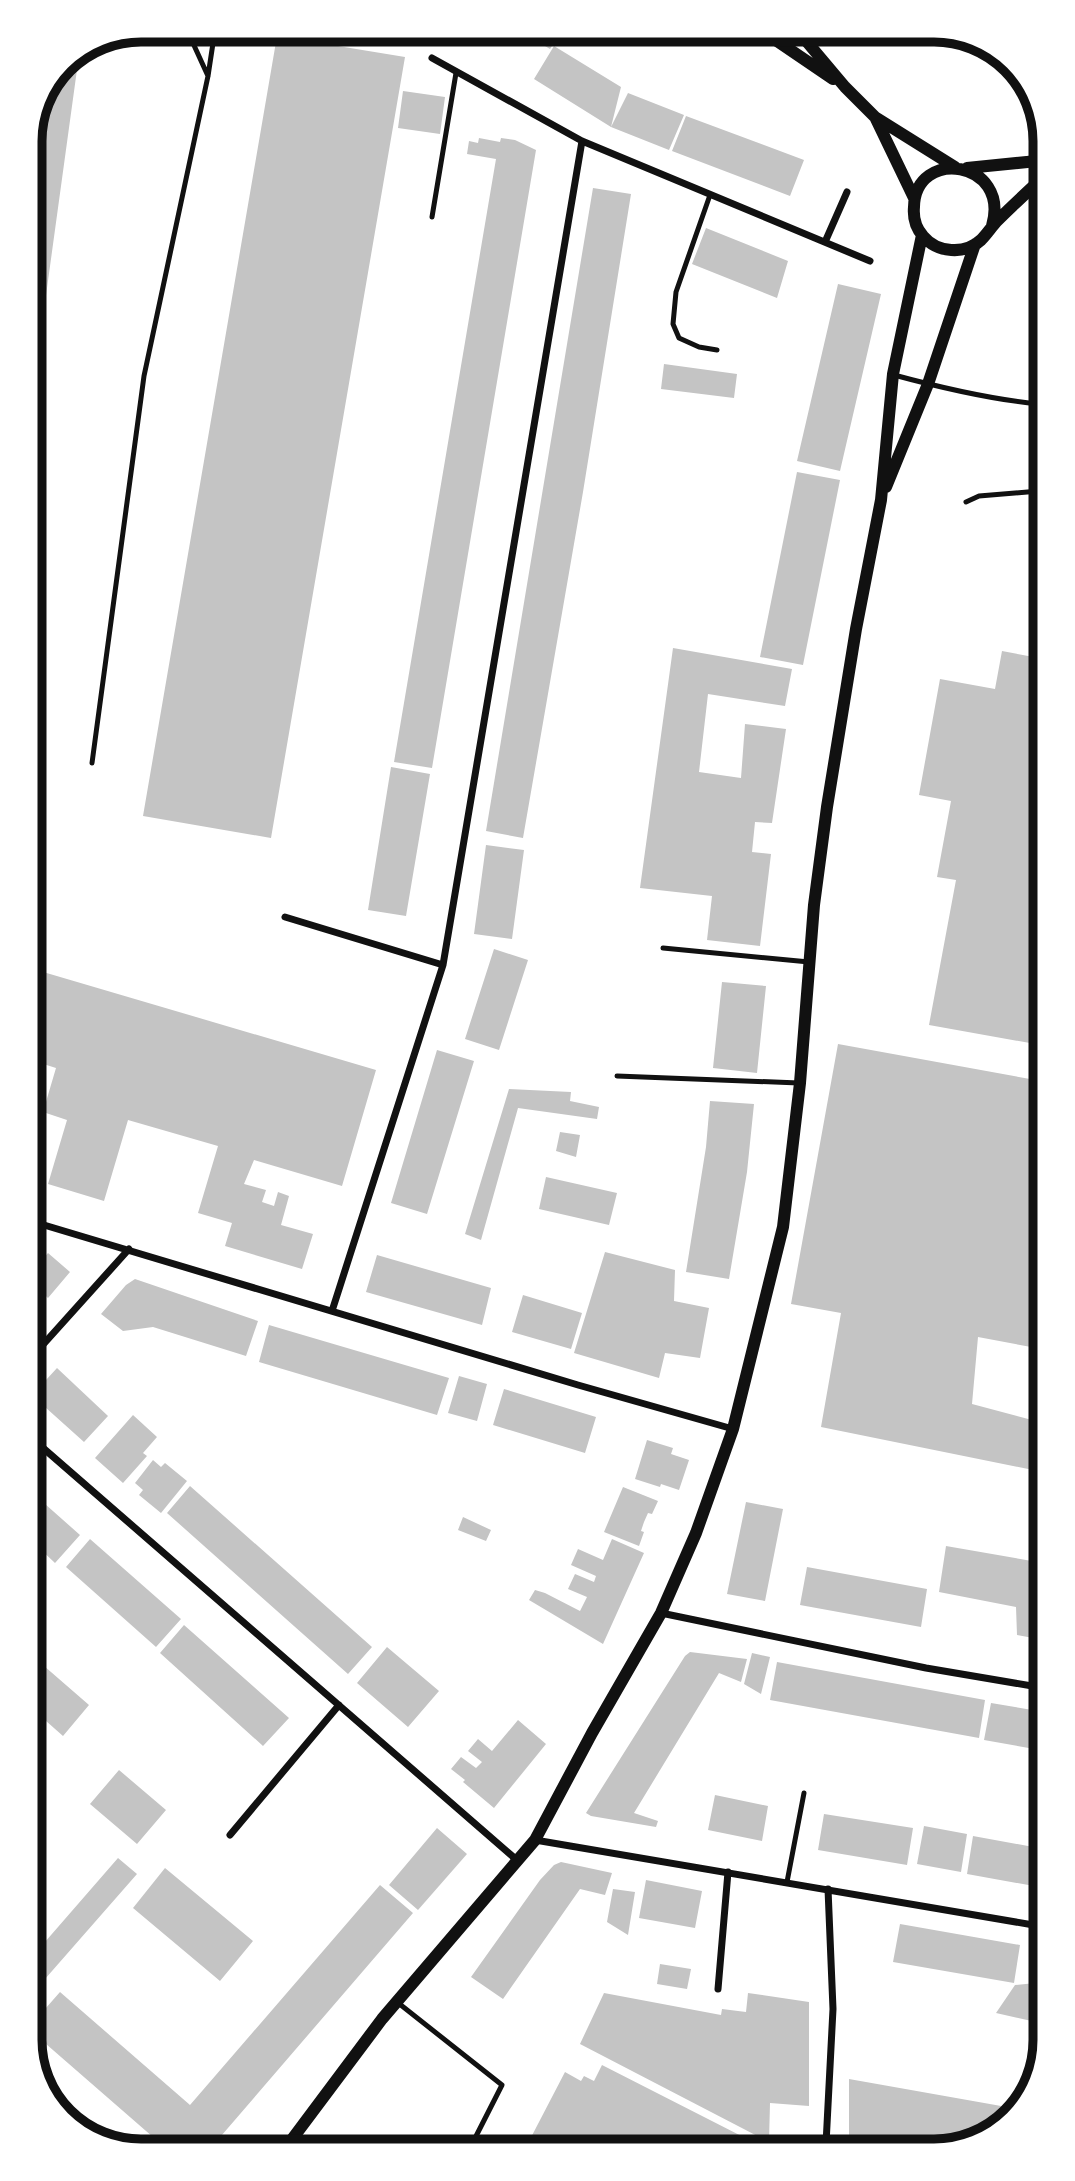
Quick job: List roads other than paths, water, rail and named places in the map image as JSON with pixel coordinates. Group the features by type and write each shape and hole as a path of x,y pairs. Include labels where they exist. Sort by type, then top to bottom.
{"street":[{"path":"779,42 845,87"},
{"path":"807,42 845,87 875,117 959,168 976,174 985,182 995,201 992,226"},
{"path":"432,58 582,141 870,261"},
{"path":"875,117 914,198"},
{"path":"332,1311 443,965 582,141"},
{"path":"1033,161 941,170 928,176 914,198 914,218 922,235 935,246 962,250 975,244 1033,187"},
{"path":"825,242 847,192"},
{"path":"292,2139 397,2002 535,1840 661,1613 696,1533 733,1429 783,1227 800,1083 814,905 844,695 881,500 892,374 922,235"},
{"path":"881,500 928,384 975,244"},
{"path":"285,917 443,965"},
{"path":"42,1224 733,1429"},
{"path":"42,1346 129,1250"},
{"path":"42,1447 518,1861"},
{"path":"661,1613 926,1668 1033,1686"},
{"path":"230,1835 339,1705"},
{"path":"535,1840 1033,1925"},
{"path":"718,1989 728,1872"},
{"path":"826,2139 833,2009 828,1889"}],"lane":[{"path":"192,42 208,76"},
{"path":"92,763 144,376 213,42"},
{"path":"432,217 456,72"},
{"path":"710,195 676,292 673,324 679,338 699,347 717,350"},
{"path":"892,374 1003,400 1033,403"},
{"path":"966,502 979,496 1033,492"},
{"path":"663,947 809,962"},
{"path":"617,1076 800,1083"},
{"path":"787,1882 804,1793"},
{"path":"397,2002 502,2085 475,2139"}]}
